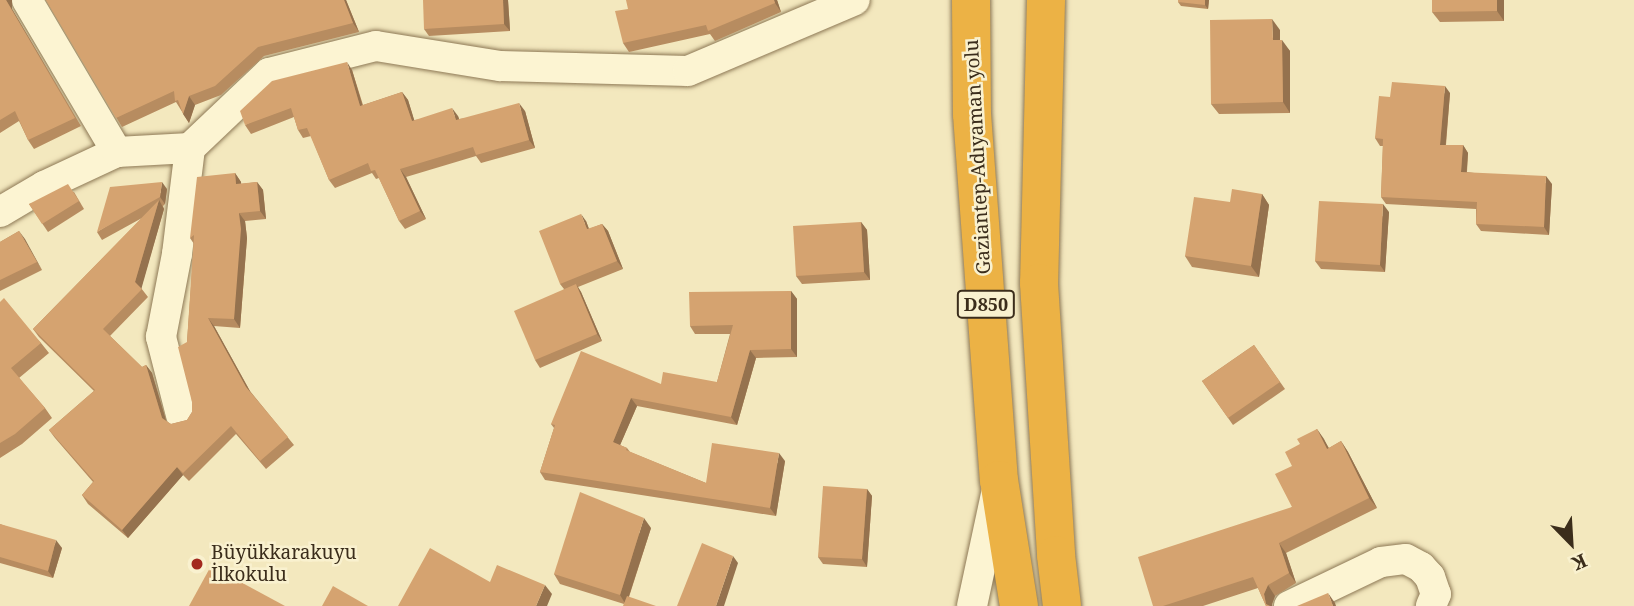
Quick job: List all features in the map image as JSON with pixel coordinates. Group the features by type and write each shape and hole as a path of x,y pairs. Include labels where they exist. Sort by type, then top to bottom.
{"highway":[{"name":"Gaziantep-Adıyaman yolu","path":"971,0 972,114 999,480 1019,606"},
{"name":"D850","path":"1046,0 1039,283 1056,555 1062,606"}],"street":[{"path":"27,0 117,152"},
{"path":"181,415 161,337 177,254 190,148 269,73 376,46 500,66 688,71 855,0"},
{"path":"0,212 44,186 117,152 190,148"},
{"path":"972,606 999,480"},
{"path":"1289,606 1381,562 1406,559 1421,567 1430,578 1436,594 1431,606"}],"building":[{"path":"0,0 6,0 75,118 28,140 15,111 0,120"},
{"path":"46,0 344,0 353,23 258,47 215,86 189,96 183,114 178,100 175,101 174,91 116,118"},
{"path":"423,0 503,0 504,24 424,29"},
{"path":"626,0 774,0 775,3 708,31 706,25 623,43 615,11 628,9"},
{"path":"1205,0 1205,5 1178,2"},
{"path":"1432,0 1497,0 1497,11 1432,12"},
{"path":"1272,19 1273,40 1282,40 1283,102 1211,104 1210,20"},
{"path":"347,62 360,106 402,92 412,121 452,108 456,120 519,103 529,140 476,155 473,147 400,169 420,211 399,221 375,170 371,171 368,163 329,180 307,128 298,130 291,108 245,125 240,111 272,81"},
{"path":"1392,82 1445,86 1440,145 1463,145 1461,172 1546,176 1544,227 1476,224 1477,202 1381,197 1383,139 1375,138 1379,96 1390,97"},
{"path":"235,173 236,184 257,182 260,211 239,213 241,229 234,319 208,318 246,387 288,437 260,461 231,426 183,473 177,467 122,530 82,495 94,481 49,430 95,390 33,329 159,200 135,282 142,289 103,329 142,367 146,365 162,418 171,424 187,420 192,412 192,402 178,347 187,342 194,235 190,238 197,177"},
{"path":"162,182 160,197 97,232 110,187"},
{"path":"68,184 79,201 42,224 29,204"},
{"path":"1232,189 1262,194 1251,266 1185,256 1194,197 1230,202"},
{"path":"1319,201 1383,204 1380,265 1315,261"},
{"path":"581,214 587,229 602,224 617,261 560,284 539,231"},
{"path":"861,222 864,272 796,276 793,226"},
{"path":"19,231 37,262 0,280 0,242"},
{"path":"576,284 597,334 535,360 514,311"},
{"path":"791,291 791,349 750,350 731,417 631,398 613,442 706,483 712,443 779,453 770,508 540,472 555,425 551,424 581,351 661,384 663,372 717,382 733,325 690,326 689,292"},
{"path":"4,298 41,343 11,368 45,408 15,434 0,443 0,302"},
{"path":"1254,345 1280,382 1228,418 1202,381"},
{"path":"1317,429 1327,449 1341,441 1369,498 1279,543 1289,573 1268,585 1264,594 1266,604 1270,606 1266,606 1253,577 1163,606 1153,606 1138,557 1292,507 1275,474 1292,466 1285,452 1300,444 1297,439"},
{"path":"823,486 867,489 862,559 818,557"},
{"path":"580,492 644,518 620,595 554,574"},
{"path":"0,524 56,540 48,571 0,557"},
{"path":"702,543 733,556 716,606 677,606"},
{"path":"430,548 490,582 497,565 545,585 536,606 398,606"},
{"path":"211,566 285,606 189,606"},
{"path":"333,586 368,606 322,606"},
{"path":"1328,593 1333,606 1297,606"},
{"path":"627,596 656,606 623,606"}],"place":[{"name":"Büyükkarakuyu İlkokulu","path":"197,564"}]}
